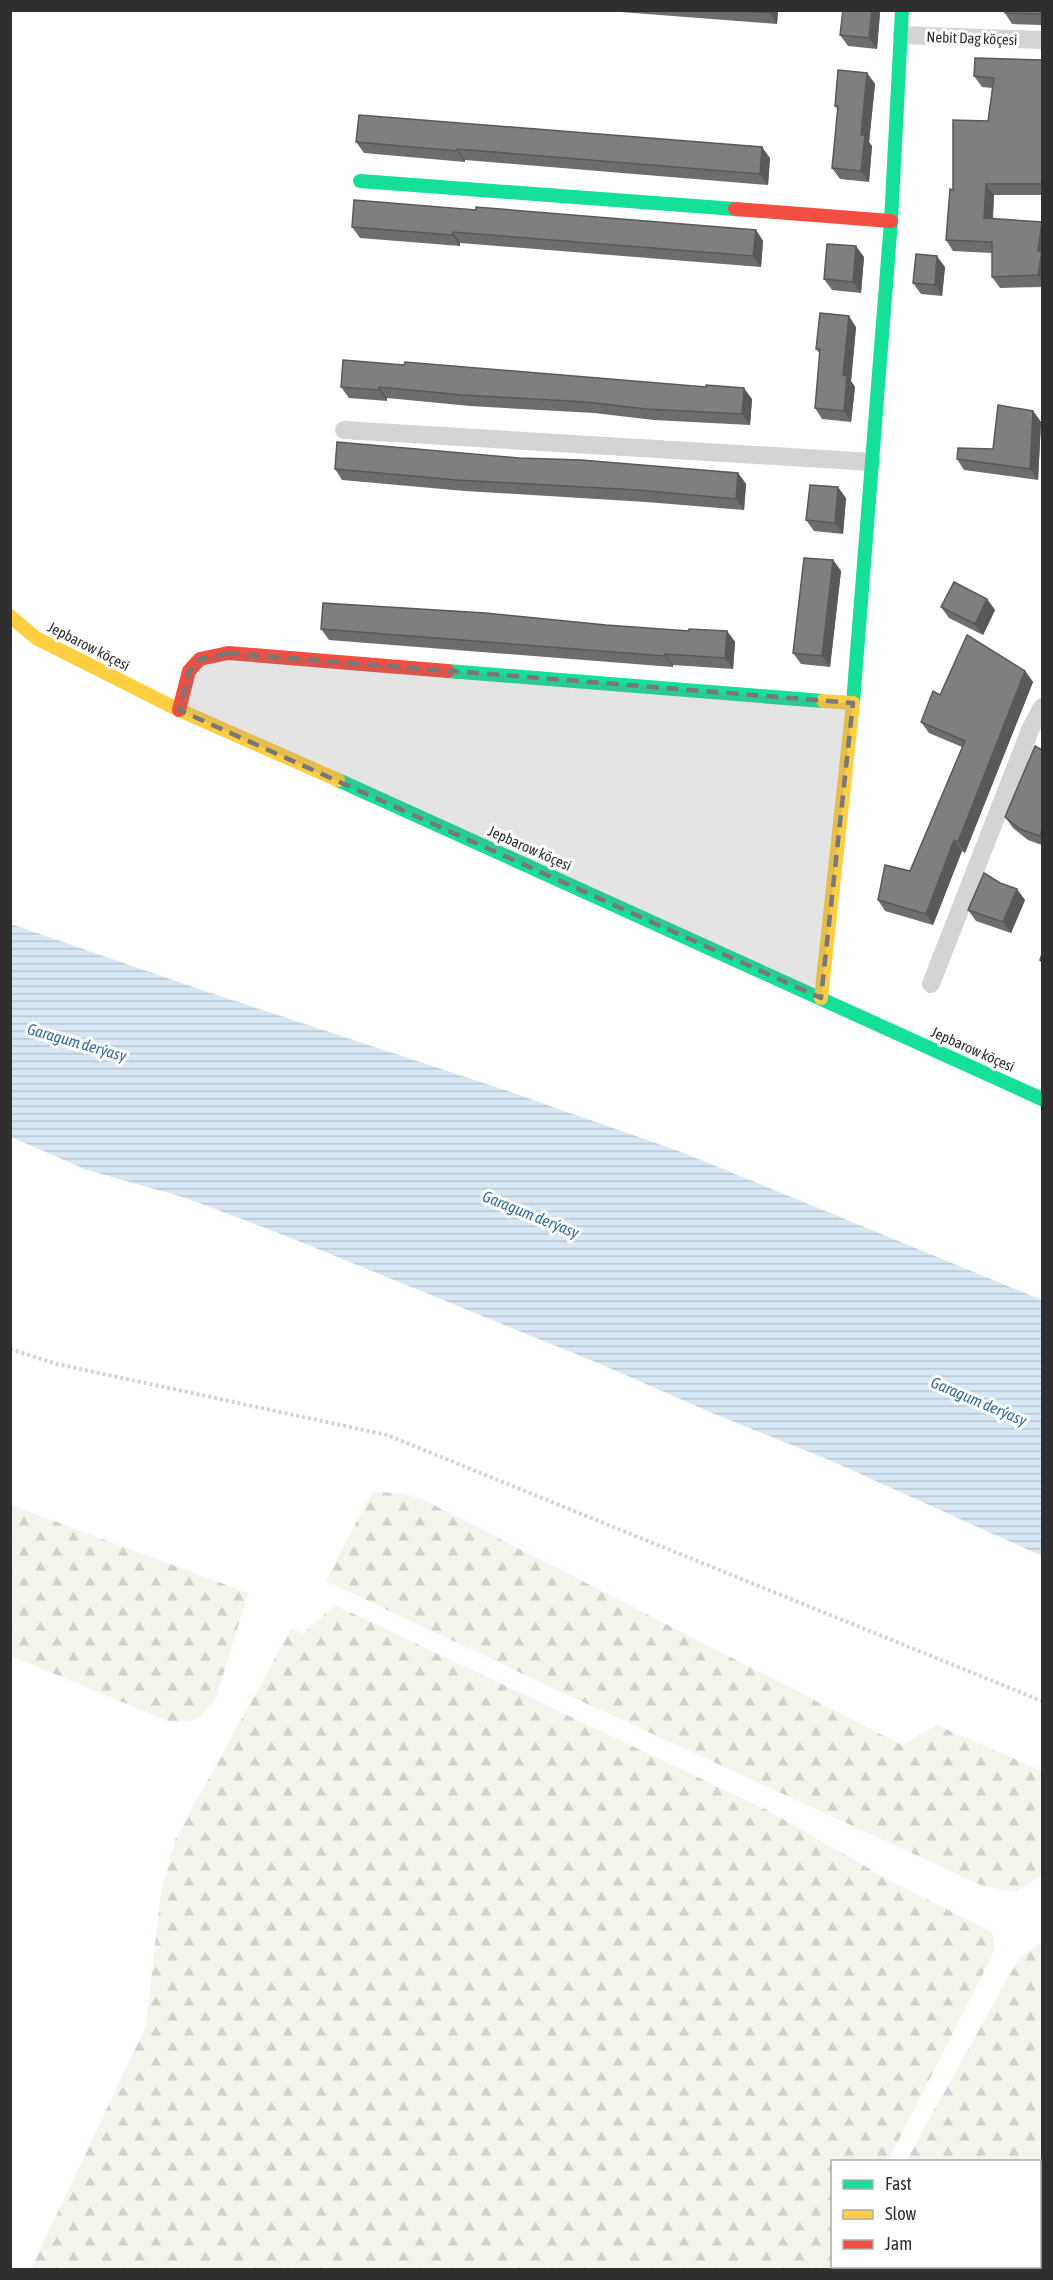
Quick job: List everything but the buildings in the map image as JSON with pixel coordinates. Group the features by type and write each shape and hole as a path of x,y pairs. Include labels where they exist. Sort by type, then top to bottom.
{"street":[{"path":"821,998 852,703 872,462 891,221 902,10"},
{"name":"Nebit Dag köçesi","path":"902,35 1042,40"},
{"path":"360,181 891,221"},
{"path":"344,429 872,462"},
{"name":"Jepbarow köçesi","path":"10,616 36,638 179,710 1042,1099"},
{"path":"179,710 189,671 200,658 228,653 852,703"},
{"path":"931,984 1030,730 1042,707"}],"path":[{"path":"10,1349 57,1364 387,1435 1042,1701"}],"highlighted area":[{"path":"228,653 853,703 821,998 179,710 189,671 200,659"}],"green space":[{"path":"372,1492 404,1493 428,1502 902,1745 937,1725 1042,1771 1042,1875 1015,1892 983,1886 326,1581"},
{"path":"11,1505 248,1593 216,1698 198,1719 183,1722 168,1721 11,1656"},
{"path":"335,1605 767,1810 882,1876 993,1933 995,1950 889,2160 831,2160 832,2269 31,2269 146,2026 161,1892 175,1840 291,1629 304,1633"},
{"path":"1042,1942 1042,2253 1041,2160 907,2160 1018,1960"},
{"path":"932,2268 934,2269 855,2269"}],"water":[{"name":"Garagum derýasy","path":"11,924 508,1091 684,1153 1042,1300 1042,1556 827,1459 281,1234 186,1198 87,1170 11,1137"}],"traffic: fast":[{"path":"853,703 891,221 902,10"},
{"path":"360,181 735,209"},
{"path":"448,671 823,701"},
{"path":"338,780 1042,1099"}],"traffic: slow":[{"path":"10,616 36,638 179,710 338,780"},
{"path":"821,998 853,703 823,701"}],"traffic: jam":[{"path":"735,209 891,221"},
{"path":"179,710 189,671 200,659 228,653 448,671"}]}
